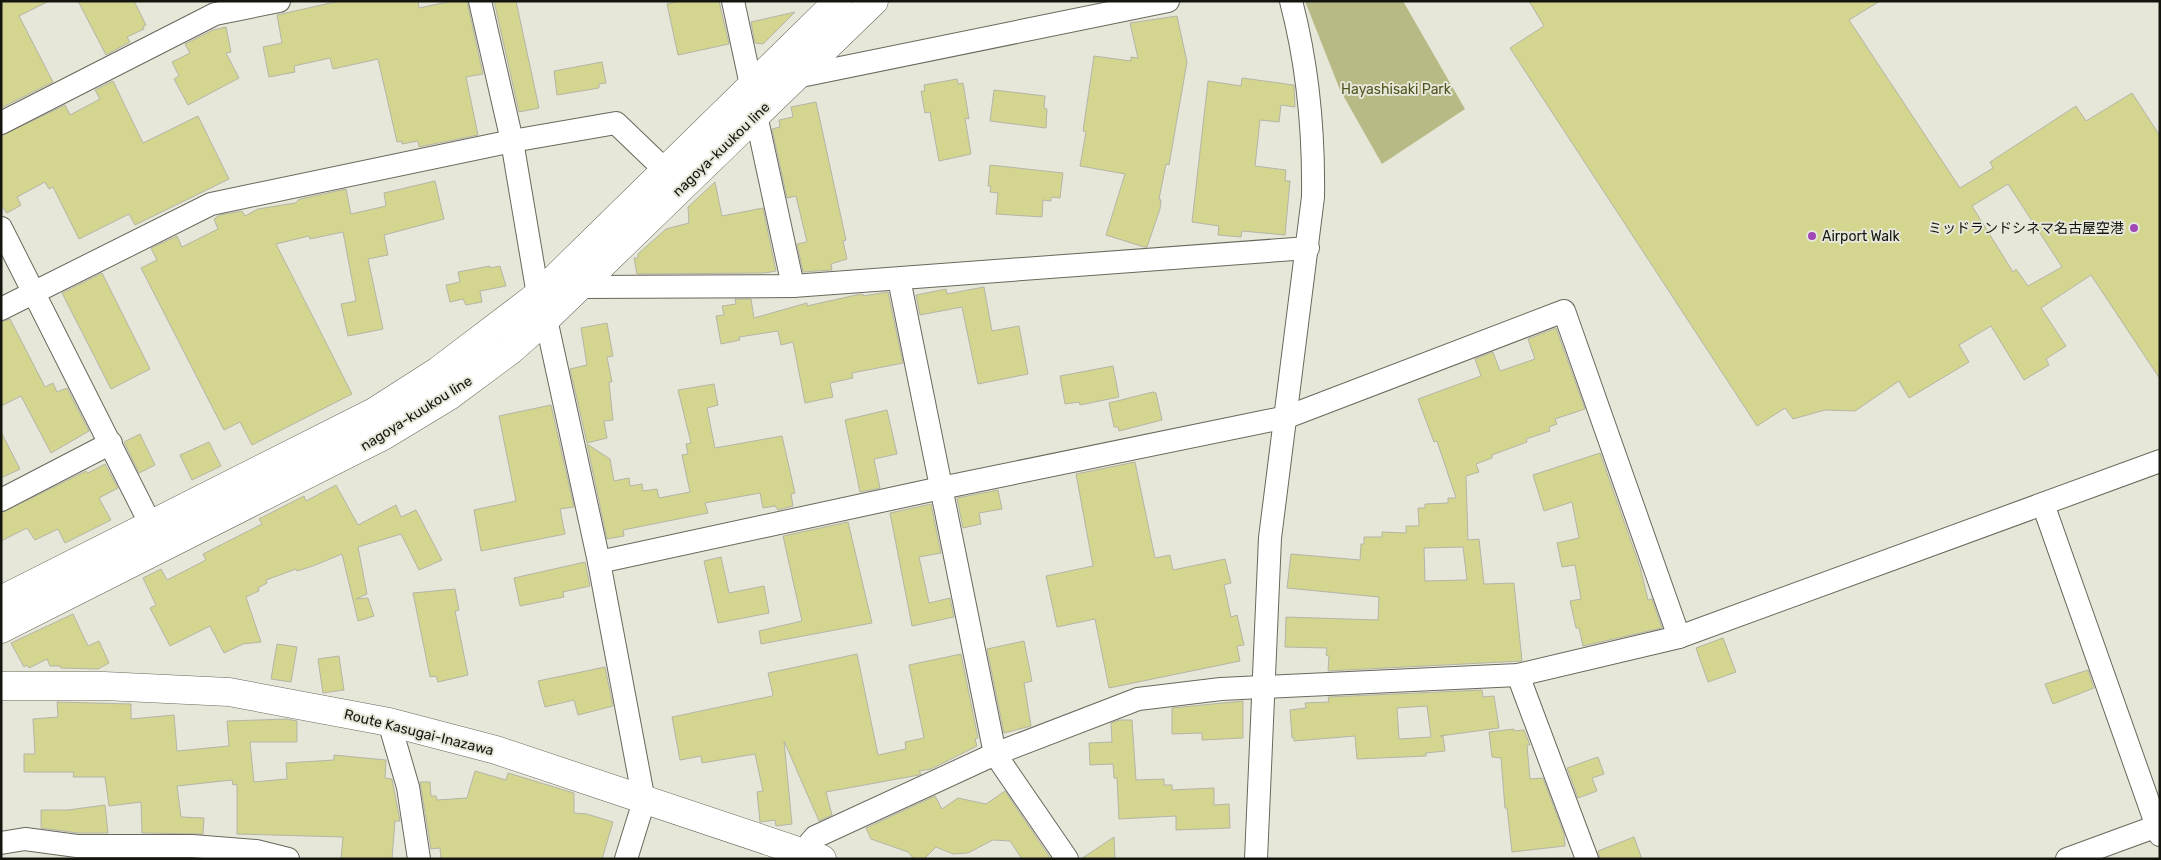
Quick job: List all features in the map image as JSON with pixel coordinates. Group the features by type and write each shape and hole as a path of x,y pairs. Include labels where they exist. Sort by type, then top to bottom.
{"main road":[{"name":"nagoya-kuukou line","path":"1,628 383,436 449,396 512,350 542,307 664,170 838,1"},
{"name":"nagoya-kuukou line","path":"1,600 374,412 542,307 578,287 874,1"},
{"name":"Route Kasugai-Inazawa","path":"1,686 104,686 229,692 315,706 390,722 496,750 644,801 812,855"}],"street":[{"path":"1,123 213,8 279,1"},
{"path":"480,1 512,141 542,307 599,562 644,801 626,859"},
{"path":"733,1 751,85"},
{"path":"796,77 1168,1"},
{"path":"1256,859 1270,538 1287,417 1313,197 1314,142 1309,84 1291,1"},
{"path":"756,114 793,286"},
{"path":"1,309 210,204 512,141 616,123 664,170"},
{"path":"1,228 36,292 151,525"},
{"path":"578,287 793,286 1308,248"},
{"path":"899,279 995,754 1068,859"},
{"path":"599,562 941,488 1287,417 1564,311 1679,637"},
{"path":"1,500 111,443"},
{"path":"812,855 815,836 995,754 1138,699 1221,689 1262,689 1518,675 1679,637 2160,461"},
{"path":"2043,504 2159,829 2067,859"},
{"path":"1518,675 1583,858"},
{"path":"390,722 408,788 419,859"},
{"path":"1,843 25,839 77,846 192,846 256,850 288,859"}],"green space":[{"name":"Hayashisaki Park","path":"1305,1 1403,1 1465,109 1382,164 1340,90"}],"building":[{"path":"1,1 49,1 19,16 53,82 1,108"},
{"path":"78,1 134,1 146,25 143,27 144,29 127,37 130,42 106,55"},
{"path":"339,1 418,1 419,8 452,1 467,1 483,74 466,77 478,135 419,147 418,141 402,144 402,141 397,142 378,59 333,69 330,58 294,66 295,72 269,77 263,47 282,43 277,15"},
{"path":"494,1 516,1 539,108 519,112"},
{"path":"679,1 719,1 729,44 678,55 667,4"},
{"name":"Airport Walk","path":"1529,1 1880,1 1849,20 1960,188 1993,168 1990,162 2076,106 2086,121 2132,93 2160,136 2160,379 2091,275 2041,308 2066,346 2046,359 2049,365 2024,380 1991,326 1959,345 1969,362 1909,398 1899,381 1855,411 1825,410 1793,419 1785,408 1757,426 1510,48 1544,26","holes":["2008,184 2062,267 2028,286 2016,269 2013,272 1972,206"]},
{"path":"795,12 763,44 755,43 751,22"},
{"path":"1177,16 1187,62 1169,165 1166,164 1159,199 1161,200 1160,209 1147,247 1144,247 1106,235 1125,174 1080,166 1086,132 1083,131 1094,56 1131,61 1131,57 1138,58 1130,23"},
{"path":"226,27 231,52 226,53 239,78 188,105 174,79 179,76 172,62 190,53 185,44 213,30"},
{"path":"602,62 606,83 599,84 599,88 557,95 554,71"},
{"path":"1242,78 1294,85 1295,107 1281,105 1279,122 1260,120 1255,166 1286,170 1285,181 1290,181 1285,235 1242,231 1241,237 1218,235 1219,226 1192,222 1208,81 1241,86"},
{"path":"957,79 958,84 963,83 969,119 965,118 971,154 939,161 930,112 925,113 921,91 925,91 924,85"},
{"path":"113,81 143,143 198,116 229,179 135,225 129,214 79,239 53,187 49,189 45,182 17,197 21,205 7,213 1,205 1,136 65,105 70,115 100,99 95,90"},
{"path":"994,90 1045,96 1044,108 1047,109 1046,128 990,121"},
{"path":"816,102 846,240 843,241 847,259 831,264 832,270 803,272 797,244 807,242 796,196 787,198 772,129 780,127 779,120 793,117 791,107"},
{"path":"990,165 1063,173 1060,198 1051,197 1051,201 1043,200 1042,217 996,214 998,193 990,192 991,186 988,186"},
{"path":"435,181 444,219 384,235 388,255 368,259 383,329 348,336 341,304 356,301 343,232 310,239 309,236 276,244 352,394 252,445 240,422 224,430 141,268 157,260 151,248 177,236 182,247 218,229 214,219 220,215 242,211 245,216 258,209 295,203 300,199 346,189 351,214 386,206 384,193"},
{"path":"715,182 722,216 763,208 776,271 765,273 637,274 634,258 638,258 638,254 666,229 689,223 688,207"},
{"path":"490,266 490,268 500,266 506,286 480,291 482,302 466,305 463,299 450,302 446,285 460,282 458,272"},
{"path":"102,273 150,369 111,389 62,293"},
{"path":"984,287 992,331 1019,326 1028,374 978,384 962,307 920,315 916,295 946,289 947,294"},
{"path":"888,292 903,363 852,373 853,378 830,383 833,397 805,403 793,342 781,345 778,331 739,337 740,340 721,344 716,316 724,315 722,306 736,304 735,299 751,299 754,318 807,303 807,306 856,295 863,294 863,296"},
{"path":"10,319 45,387 53,383 57,392 67,388 89,431 51,453 21,396 1,406 1,322"},
{"path":"607,323 613,356 607,357 612,382 609,382 613,420 604,421 607,438 587,443 570,369 587,365 581,328"},
{"path":"1556,328 1585,409 1555,419 1557,424 1549,427 1550,431 1526,439 1527,442 1492,455 1492,458 1476,464 1479,472 1466,476 1468,540 1479,539 1484,584 1514,583 1522,661 1328,671 1329,656 1326,655 1327,648 1285,647 1286,617 1378,620 1379,597 1287,588 1291,554 1360,560 1361,544 1364,544 1364,537 1382,537 1382,532 1406,533 1406,526 1419,526 1418,508 1425,508 1425,504 1448,503 1448,498 1456,498 1437,441 1434,442 1418,399 1481,376 1475,359 1493,352 1500,371 1535,359 1528,339","holes":["1463,547 1467,580 1425,581 1424,548"]},
{"path":"1113,366 1119,397 1080,405 1079,402 1065,404 1060,376"},
{"path":"714,384 718,405 707,408 715,448 782,436 795,493 791,494 793,506 778,510 775,506 763,508 760,493 705,503 708,513 623,530 624,536 607,539 587,444 610,459 614,481 629,478 630,486 642,484 643,491 657,489 659,498 690,492 682,455 688,454 686,444 691,443 678,390"},
{"path":"1153,392 1156,393 1162,420 1119,431 1118,427 1114,427 1109,403"},
{"path":"551,405 574,507 560,509 565,534 481,551 474,510 516,501 499,416"},
{"path":"887,410 897,454 874,459 880,488 860,492 845,420"},
{"path":"1,432 20,469 1,478"},
{"path":"140,434 155,465 139,473 124,442"},
{"path":"209,442 221,466 192,480 180,455"},
{"path":"1600,453 1640,567 1648,600 1652,599 1662,628 1583,646 1579,628 1576,628 1570,601 1581,599 1575,565 1562,567 1557,543 1579,538 1572,502 1544,511 1533,475"},
{"path":"1135,462 1155,558 1170,555 1173,570 1225,559 1231,583 1224,585 1231,617 1237,615 1244,645 1237,646 1240,661 1109,688 1095,619 1057,627 1046,576 1093,566 1076,474"},
{"path":"105,464 118,488 99,498 111,520 65,543 58,529 35,540 27,528 1,541 1,513 86,471 88,473"},
{"path":"336,485 358,525 396,505 401,517 416,510 442,560 419,570 401,534 358,547 367,594 356,599 368,598 374,616 358,621 342,554 313,566 297,571 296,569 266,580 267,583 258,588 259,591 246,597 261,642 243,644 224,653 210,626 170,646 150,608 156,605 143,578 161,569 167,580 206,560 203,554 262,524 259,519 304,496 306,501"},
{"path":"998,490 1002,509 979,513 981,524 963,528 957,498"},
{"path":"931,504 941,553 919,557 929,603 950,598 954,617 912,626 890,513"},
{"path":"848,522 872,623 761,644 759,631 802,621 783,536"},
{"path":"721,557 729,593 764,586 769,613 718,623 704,561"},
{"path":"585,562 590,586 563,592 564,597 520,606 514,578"},
{"path":"455,589 459,610 455,611 468,675 438,682 436,676 430,677 413,593"},
{"path":"73,614 88,646 99,641 109,663 98,669 61,668 60,666 50,666 47,659 29,668 27,665 24,667 11,643"},
{"path":"1723,638 1736,672 1708,682 1696,648"},
{"path":"1024,641 1032,681 1024,683 1031,726 1004,733 987,649"},
{"path":"277,644 297,647 291,682 271,679"},
{"path":"857,654 878,755 906,749 905,742 924,738 909,665 961,654 978,738 975,739 977,746 931,769 919,771 921,774 919,775 826,792 832,815 819,821 784,741 792,824 776,826 775,820 760,822 757,792 763,791 755,754 702,763 701,756 680,760 672,717 772,696 768,673"},
{"path":"339,656 344,690 323,693 318,659"},
{"path":"605,667 613,706 578,715 574,700 545,707 538,681"},
{"path":"2088,670 2094,688 2053,704 2045,684"},
{"path":"1482,690 1483,697 1494,696 1499,728 1440,736 1443,736 1445,751 1426,753 1426,756 1357,759 1355,736 1294,741 1294,737 1292,738 1290,710 1306,708 1305,703 1329,702 1328,697","holes":["1427,706 1431,737 1399,739 1397,708"]},
{"path":"1243,701 1243,738 1202,740 1202,733 1172,734 1172,708"},
{"path":"57,702 131,704 131,719 174,715 177,751 229,746 227,721 287,719 297,721 297,742 250,742 254,782 287,779 286,763 334,760 334,755 386,760 385,778 392,779 400,821 395,821 392,859 341,859 343,837 237,834 237,784 233,785 232,780 177,786 181,817 204,818 203,834 142,833 141,802 109,806 105,777 73,777 74,772 24,772 24,754 35,754 33,719 58,717"},
{"path":"1119,720 1132,720 1136,780 1164,779 1164,785 1172,785 1172,790 1214,788 1214,805 1229,804 1230,828 1176,830 1176,816 1119,819 1117,778 1114,778 1113,764 1090,765 1089,743 1112,742 1111,723"},
{"path":"1514,729 1514,731 1524,730 1530,745 1527,745 1530,779 1543,778 1564,834 1565,846 1512,852 1507,808 1505,808 1501,758 1492,757 1489,732"},
{"path":"1598,757 1604,774 1592,778 1597,791 1578,798 1567,768"},
{"path":"475,771 506,780 508,773 574,793 574,813 587,814 613,822 602,859 441,859 440,848 431,849 420,782 430,782 431,796 436,796 437,800 467,798"},
{"path":"1005,791 1051,859 1022,859 1010,841 993,840 968,853 953,854 936,847 924,859 914,859 908,852 871,839 866,828 935,796 942,809 958,798 986,804"},
{"path":"105,805 108,833 78,833 41,828 41,810 68,810"},
{"path":"1114,837 1115,859 1081,859"},
{"path":"1634,837 1642,859 1600,859 1598,851"}],"place":[{"name":"ミッドランドシネマ名古屋空港","path":"2134,228"},
{"name":"Airport Walk","path":"1812,236"}]}
